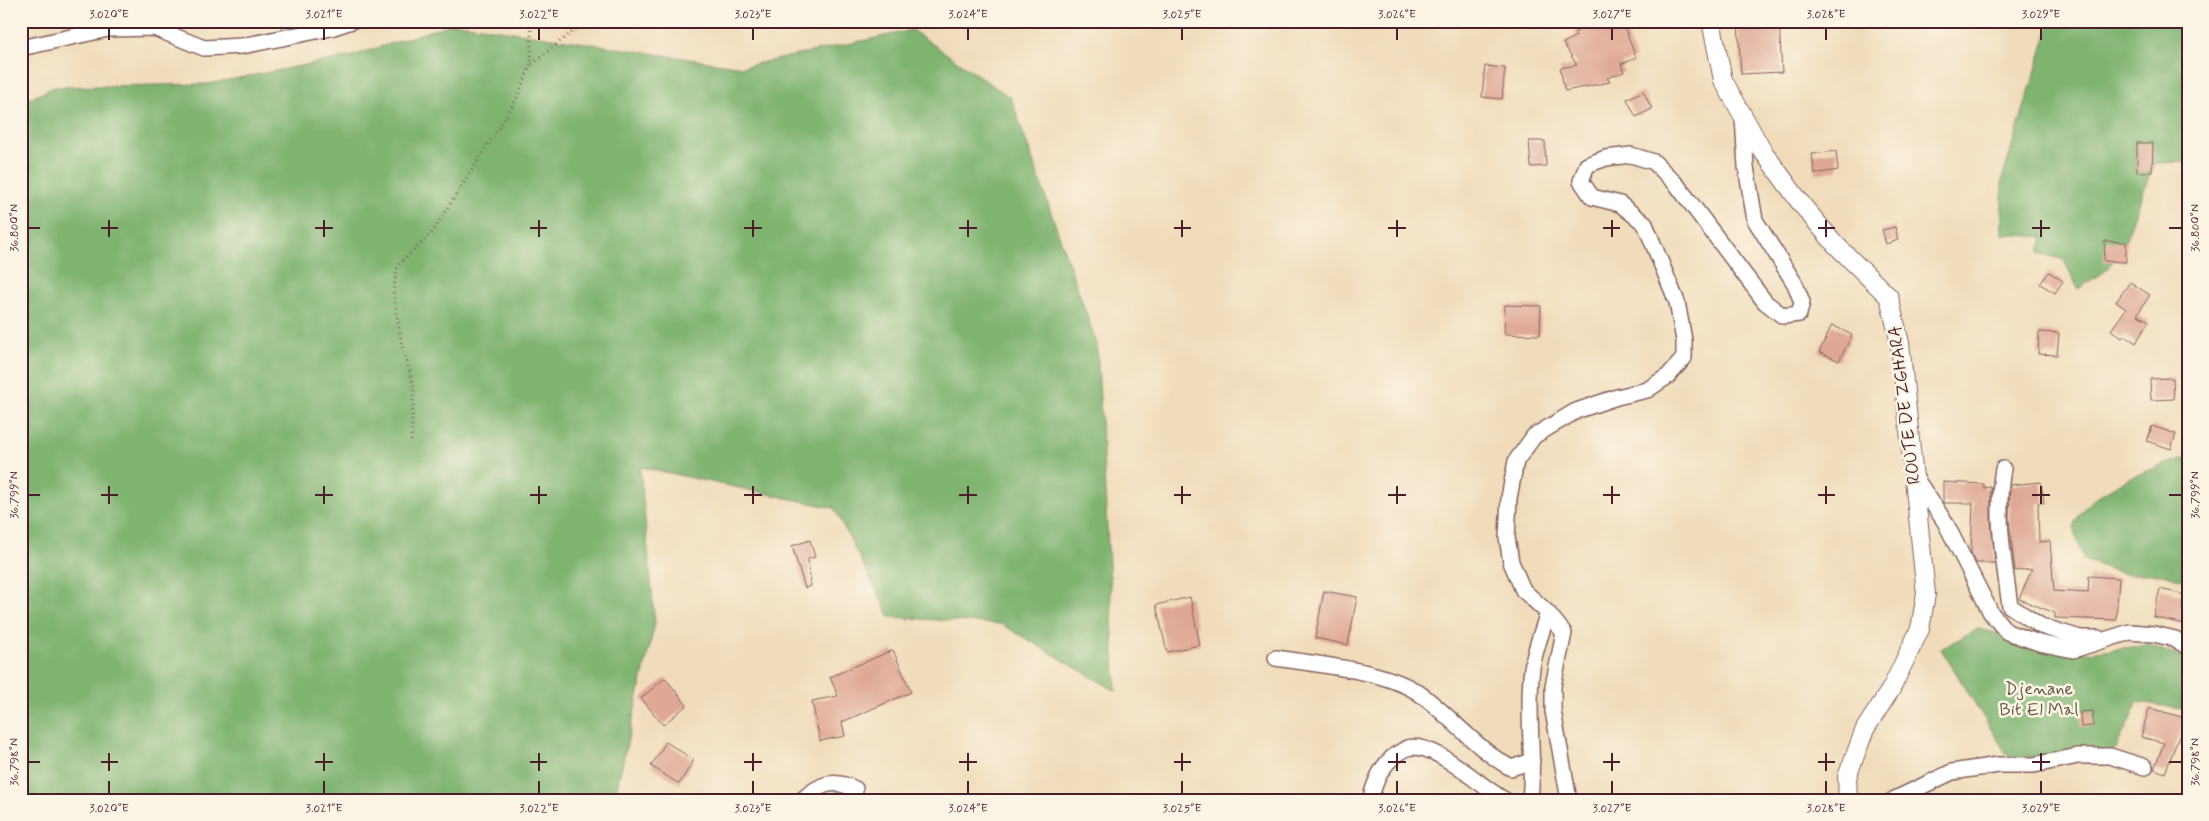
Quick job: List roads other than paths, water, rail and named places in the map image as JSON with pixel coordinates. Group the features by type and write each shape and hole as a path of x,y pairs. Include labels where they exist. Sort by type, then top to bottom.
{"street":[{"path":"21,48 108,30 154,28 204,48 242,46 331,28 352,21"},
{"name":"ROUTE DE ZGHARA","path":"1711,21 1723,80 1762,150 1802,205 1836,244 1889,297 1900,342 1926,594 1920,629 1891,689 1865,730 1847,777 1848,800"},
{"path":"1569,800 1553,711 1553,686 1564,633 1548,613 1523,590 1511,562 1507,537 1509,498 1516,461 1534,436 1576,411 1617,397 1647,390 1668,376 1684,358 1684,340 1677,302 1645,224 1620,204 1592,197 1580,181 1587,165 1606,158 1631,156 1654,162 1677,185 1765,302 1783,316 1799,314 1802,302 1795,284 1756,220 1746,167 1743,117"},
{"path":"2003,469 2001,482 2002,547 2010,606 2041,626 2080,638 2105,639"},
{"path":"1914,476 1945,522 1991,613 2007,632 2039,643 2074,650 2130,632 2154,634 2175,639 2188,647"},
{"path":"1530,800 1532,668 1548,613"},
{"path":"1276,658 1392,679 1422,695 1495,759 1511,768 1532,762"},
{"path":"1370,800 1376,780 1389,759 1408,748 1428,750 1458,766 1505,800"},
{"path":"1893,800 1952,772 1998,765 2034,765 2078,756 2110,756 2145,767"},
{"path":"802,800 816,787 841,782 855,789 854,800"}],"park label":[{"name":"Djenane Bit El Mal","path":"2039,700"}]}
